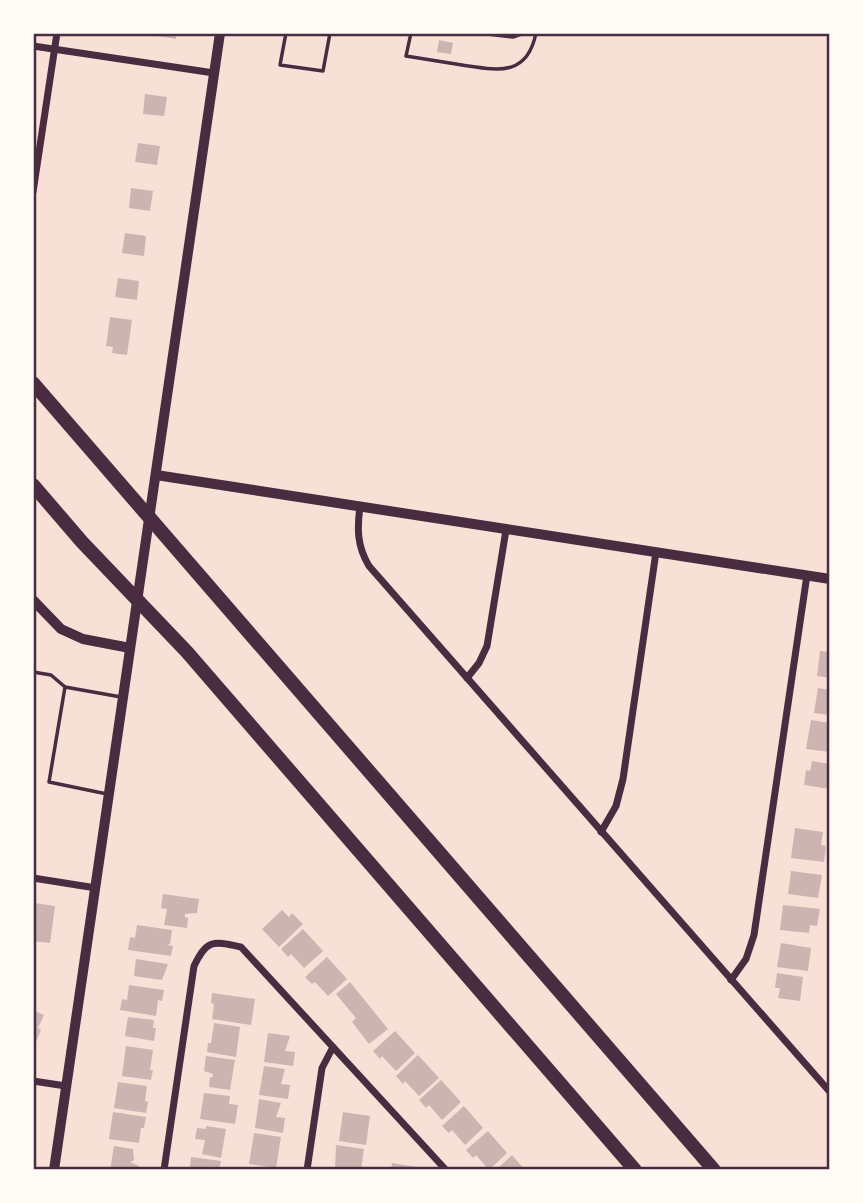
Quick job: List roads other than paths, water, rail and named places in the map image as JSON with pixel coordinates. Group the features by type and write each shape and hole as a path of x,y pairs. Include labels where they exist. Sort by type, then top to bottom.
{"highway":[{"path":"33,383 714,1170"},
{"path":"33,485 82,542 187,652 635,1170"}],"main road":[{"path":"54,1170 220,33"}],"street":[{"path":"33,192 57,33"},
{"path":"33,46 214,73"},
{"path":"156,475 830,579"},
{"path":"360,506 357,534 369,566 830,1092"},
{"path":"467,678 479,663 487,646 506,530"},
{"path":"601,832 616,806 623,779 656,552"},
{"path":"731,980 746,959 756,924 807,575"},
{"path":"33,600 61,629 83,639 130,648"},
{"path":"33,878 96,888"},
{"path":"164,1170 194,966 202,949 214,943 241,947 446,1170"},
{"path":"307,1170 322,1068 333,1047"},
{"path":"33,1081 66,1086"}],"lane":[{"path":"286,33 280,65 323,71 330,33"},
{"path":"411,33 407,56 503,70 521,62 530,52 536,33"},
{"path":"479,33 513,37 524,33"},
{"path":"33,672 51,675 65,687 123,698"},
{"path":"65,687 49,782 109,794"}]}
